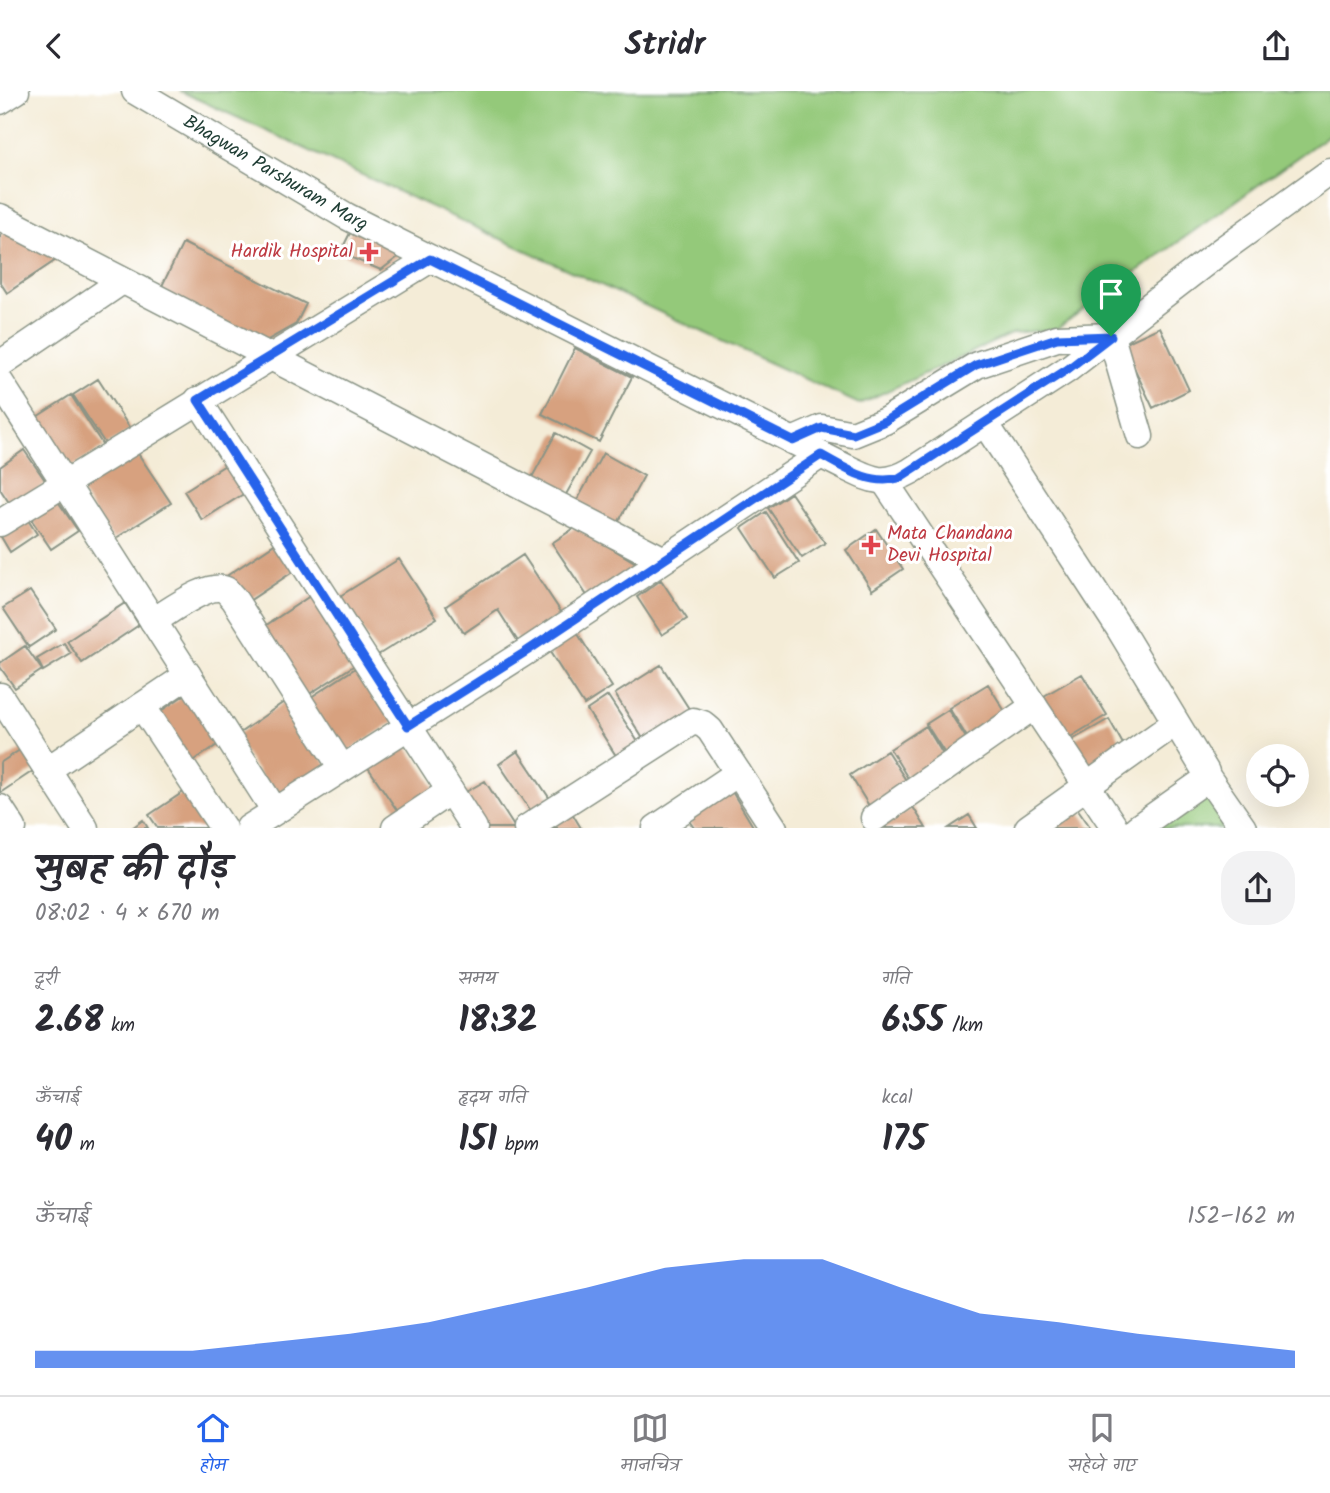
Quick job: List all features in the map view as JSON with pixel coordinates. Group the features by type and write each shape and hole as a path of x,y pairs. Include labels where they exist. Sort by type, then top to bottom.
{"street":[{"path":"0,101 16,91"},
{"name":"Bhagwan Parshuram Marg","path":"135,91 346,216 863,476 886,482"},
{"path":"1115,828 886,482 911,471 1068,369 1330,172"},
{"path":"0,217 268,358 662,559"},
{"path":"0,523 430,259"},
{"path":"0,364 122,281"},
{"path":"1111,336 1140,436"},
{"path":"793,441 822,428 853,434 874,426 976,365 1057,338 1111,336"},
{"path":"4,395 64,482 275,811"},
{"path":"198,400 474,828"},
{"path":"985,423 1112,617 1206,775 1242,828"},
{"path":"249,828 527,651 821,455"},
{"path":"153,621 205,590 217,588 226,591 234,599 342,768"},
{"path":"47,770 188,675"},
{"path":"0,696 85,828"},
{"path":"142,706 223,828"},
{"path":"874,818 1034,706"},
{"path":"527,828 693,721 710,730 772,827"},
{"path":"1028,828 1175,723"},
{"path":"656,828 738,773"},
{"path":"1137,828 1205,780 1206,775"},
{"path":"395,828 450,791"},
{"path":"0,808 13,828"}],"green space":[{"path":"180,91 1330,91 1330,134 1056,329 1013,333 859,404"},
{"path":"1208,783 1238,828 1141,828"}],"building":[{"path":"354,225 406,251 381,270 340,253"},
{"path":"8,230 59,258 7,293 0,282 0,236"},
{"path":"183,243 306,304 296,324 255,347 156,298"},
{"path":"1160,327 1189,390 1153,408 1123,344"},
{"path":"575,348 632,377 599,442 542,414"},
{"path":"98,379 131,430 106,445 73,395"},
{"path":"71,395 104,447 65,472 32,420"},
{"path":"556,433 590,452 564,498 531,479"},
{"path":"24,450 47,483 12,507 0,489 0,467"},
{"path":"137,452 171,503 113,540 79,489"},
{"path":"603,453 644,476 614,530 573,508"},
{"path":"227,464 245,493 202,520 184,491"},
{"path":"791,493 825,543 802,558 768,508"},
{"path":"57,500 78,531 51,549 31,519"},
{"path":"766,512 799,563 775,578 742,528"},
{"path":"26,517 37,534 10,552 0,535"},
{"path":"576,527 641,566 590,600 552,543"},
{"path":"876,529 903,569 872,590 846,550"},
{"path":"279,541 297,569 240,607 222,579"},
{"path":"523,555 563,615 519,643 498,610 464,633 446,606"},
{"path":"399,559 437,618 378,655 340,596"},
{"path":"661,580 687,619 662,635 637,597"},
{"path":"30,591 56,629 29,647 3,608"},
{"path":"313,594 358,663 303,698 259,630"},
{"path":"125,603 139,625 82,663 67,641"},
{"path":"576,631 612,687 584,705 548,649"},
{"path":"64,643 71,654 43,671 37,659"},
{"path":"25,646 42,670 15,688 0,663"},
{"path":"362,664 398,719 341,756 305,701"},
{"path":"661,665 693,715 647,745 615,694"},
{"path":"1082,674 1107,715 1062,742 1037,700"},
{"path":"988,684 1009,718 970,742 949,708"},
{"path":"186,694 220,743 186,766 152,717"},
{"path":"608,696 642,748 620,762 587,710"},
{"path":"284,702 329,768 278,802 234,737"},
{"path":"948,710 968,741 946,755 926,724"},
{"path":"1109,719 1129,755 1088,779 1067,743"},
{"path":"926,726 945,758 909,780 890,749"},
{"path":"401,738 439,794 403,819 365,763"},
{"path":"29,744 42,765 0,793 0,763"},
{"path":"518,751 550,799 531,811 499,764"},
{"path":"887,751 909,785 871,809 850,775"},
{"path":"485,781 515,828 486,828 464,793"},
{"path":"188,789 214,828 158,828 149,815"},
{"path":"731,790 754,828 694,828 687,818"},
{"path":"913,807 926,828 880,828"},
{"path":"1077,808 1091,828 1047,828"},
{"path":"572,813 581,828 549,828"},
{"path":"969,815 977,828 949,828"},
{"path":"143,820 148,828 132,828"}],"place":[{"name":"Hardik Hospital","path":"369,252"},
{"name":"Mata Chandana Devi Hospital","path":"871,545"}],"route":[{"path":"430,259 793,441 822,428 853,434 885,421 976,365 1057,338 1111,336 1068,369 899,478 886,482 875,481 821,455 527,651 408,726 198,400 430,259"}]}
